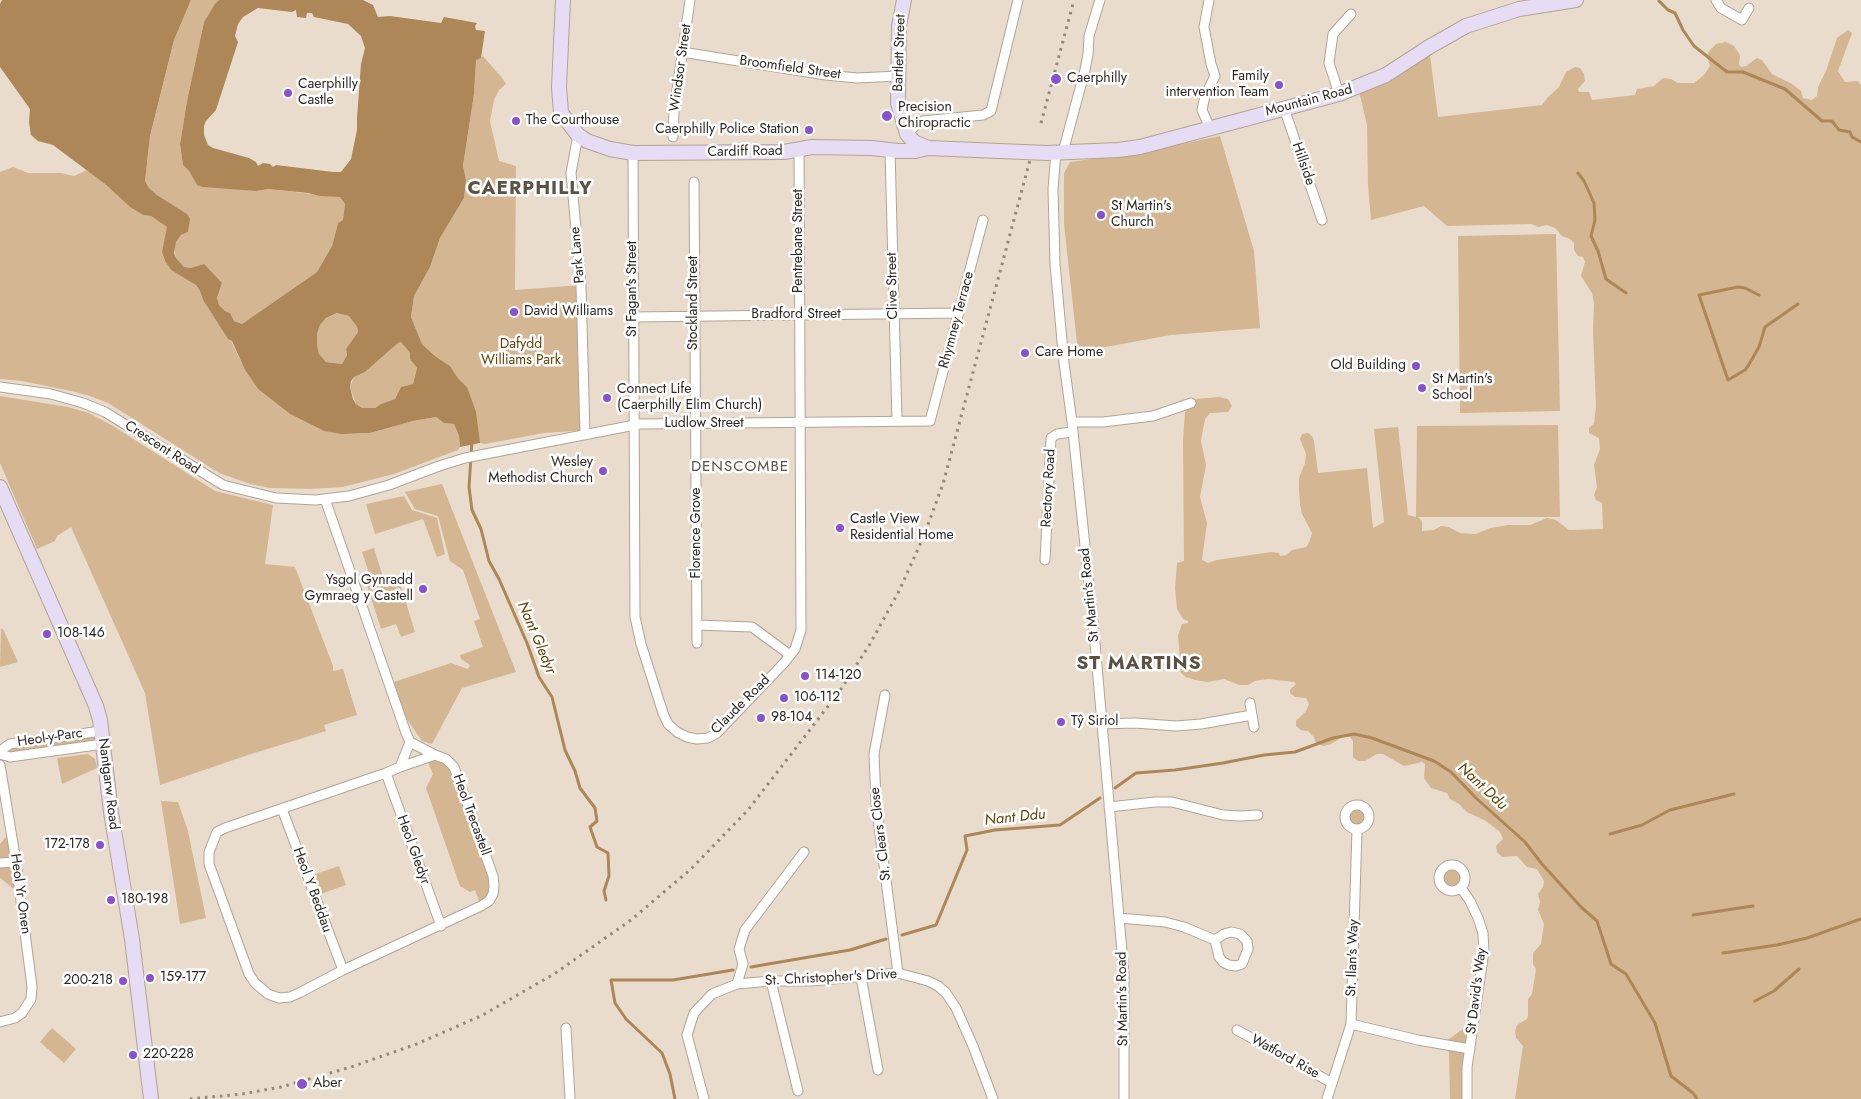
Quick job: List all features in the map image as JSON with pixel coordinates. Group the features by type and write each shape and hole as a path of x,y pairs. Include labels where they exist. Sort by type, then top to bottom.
{"main road":[{"name":"Cardiff Road","path":"563,0 559,102 564,118 578,135 591,143 610,149 633,153 784,152 822,147 916,151 928,148 1060,152"},
{"name":"Bartlett Street","path":"904,0 899,26 898,103 907,134"},
{"name":"Mountain Road","path":"1060,152 1118,150 1140,147 1339,94 1386,75 1466,26 1519,8 1576,0"},
{"path":"890,150 893,145 907,134 914,142 928,148"},
{"name":"Nantgarw Road","path":"0,487 96,706 102,738 110,812 132,939 152,1099"}],"street":[{"name":"Windsor Street","path":"673,137 674,111 690,0"},
{"path":"907,134 922,121 983,115 991,111 1018,0"},
{"name":"St Martin's Road","path":"1100,0 1089,36 1085,70 1060,152 1053,190 1054,239 1064,363 1102,724 1124,974 1124,1099"},
{"path":"1209,0 1204,27 1215,76 1205,96 1202,110 1210,128"},
{"path":"1716,0 1721,8 1742,20 1749,8"},
{"path":"1339,94 1329,63 1333,34 1351,14"},
{"name":"Broomfield Street","path":"682,52 826,75 857,78 898,76"},
{"name":"Hillside","path":"1284,108 1322,220"},
{"name":"Park Lane","path":"578,135 571,173 581,286 585,435"},
{"name":"Pentrebane Street","path":"799,150 800,423"},
{"name":"Clive Street","path":"890,150 896,421"},
{"name":"St Fagan's Street","path":"633,153 633,425"},
{"name":"Stockland Street","path":"694,182 696,424"},
{"name":"Rhymney Terrace","path":"930,421 983,220"},
{"name":"Bradford Street","path":"634,317 959,313"},
{"name":"Crescent Road","path":"0,387 51,394 83,403 105,412 223,485 276,498 325,499 349,496 389,485 439,466 478,456"},
{"path":"1072,427 1153,416 1191,403"},
{"name":"Ludlow Street","path":"478,456 633,425 930,421"},
{"name":"Claude Road","path":"633,425 635,617 641,644 662,713 668,724 677,732 696,739 713,736 790,655 798,643 802,621 800,423"},
{"name":"Florence Grove","path":"696,424 697,643"},
{"name":"Rectory Road","path":"1045,560 1051,438 1072,427"},
{"path":"325,499 410,742 400,767"},
{"path":"697,625 752,627 790,655"},
{"name":"St. Clears Close","path":"885,695 874,754 876,803 898,973"},
{"path":"1250,703 1254,727"},
{"path":"1102,724 1136,723 1176,726 1201,724 1252,715"},
{"name":"Heol-y-Parc","path":"102,738 10,757 0,752 10,744 102,738"},
{"name":"Heol Trecastell","path":"410,742 446,759 454,767 493,876 493,894 489,901 441,926 343,970 290,997 280,998 268,994 255,983 249,974 209,864 209,852 217,832 435,755"},
{"name":"Heol Yr Onen","path":"0,765 16,862 32,987 31,999 22,1013 15,1018 0,1022"},
{"name":"Heol Gledyr","path":"386,773 441,926"},
{"path":"1109,807 1172,802 1224,815 1258,815"},
{"name":"Heol Y Beddau","path":"282,809 343,970"},
{"name":"St. Ilan's Way","path":"1326,1099 1352,1024 1357,830"},
{"path":"737,984 743,964 739,949 744,930 804,852"},
{"path":"0,863 16,862"},
{"name":"St David's Way","path":"1461,888 1470,901 1483,933 1484,951 1482,975 1466,1072 1466,1099"},
{"path":"1119,918 1165,922 1215,940"},
{"name":"St. Christopher's Drive","path":"704,1099 687,1034 694,1013 712,994 737,984 772,981 812,981 898,973 928,981 946,993 956,1008 973,1046 993,1099"},
{"path":"861,977 878,1070"},
{"path":"772,981 798,1092"},
{"path":"1352,1024 1418,1040 1470,1048"},
{"path":"566,1028 570,1099"},
{"name":"Watford Rise","path":"1237,1030 1332,1083"}],"green space":[{"path":"191,0 219,0 204,22 180,144 183,165 197,185 256,191 268,189 340,197 345,204 343,220 338,223 332,246 317,272 242,324 234,321 230,313 219,305 217,299 222,283 199,267 184,267 176,258 174,247 176,242 181,235 188,232 187,214 157,195 149,188 145,181 150,136 174,40"},
{"path":"1848,30 1852,33 1838,71 1845,82 1858,81 1861,86 1861,1099 1515,1099 1523,1046 1516,1038 1515,1031 1517,1025 1527,1019 1528,1016 1528,999 1532,994 1536,969 1533,964 1533,953 1541,944 1544,924 1538,910 1540,902 1538,894 1543,887 1544,881 1537,869 1527,867 1517,856 1502,857 1497,852 1496,846 1503,839 1500,832 1486,821 1467,812 1450,799 1447,793 1431,788 1424,778 1425,764 1422,762 1404,766 1383,754 1377,754 1365,761 1358,761 1353,757 1353,741 1350,737 1344,736 1331,744 1323,746 1316,743 1314,737 1308,731 1301,730 1296,726 1296,721 1306,711 1309,704 1306,698 1295,697 1290,693 1290,690 1296,684 1294,682 1268,679 1255,681 1248,685 1239,685 1224,679 1207,682 1195,680 1181,673 1178,635 1182,624 1188,623 1188,621 1183,619 1177,609 1175,588 1177,563 1184,561 1183,440 1185,412 1196,399 1219,397 1228,399 1232,406 1228,412 1210,413 1205,419 1201,441 1206,465 1200,497 1207,523 1202,560 1208,563 1271,552 1279,553 1280,556 1286,555 1292,550 1306,547 1312,533 1302,514 1299,478 1305,463 1306,454 1300,439 1302,434 1308,433 1314,441 1318,473 1367,468 1373,528 1384,522 1374,429 1398,427 1408,515 1416,517 1417,426 1558,425 1560,517 1418,517 1422,521 1422,531 1434,530 1441,526 1449,527 1460,533 1476,534 1490,528 1509,525 1530,525 1547,518 1556,520 1569,530 1603,529 1602,503 1596,500 1594,495 1597,487 1594,465 1600,449 1599,438 1589,433 1589,428 1594,423 1596,406 1593,331 1594,304 1592,293 1581,276 1585,262 1583,257 1578,256 1574,250 1574,243 1570,239 1562,236 1555,228 1547,225 1538,227 1531,224 1447,226 1424,206 1371,220 1368,185 1367,125 1358,87 1429,47 1438,117 1542,105 1559,87 1566,72 1575,67 1580,68 1584,74 1585,81 1578,89 1579,92 1589,92 1592,100 1635,95 1637,89 1654,86 1663,78 1671,79 1678,83 1694,83 1704,75 1710,66 1707,56 1709,51 1716,44 1726,42 1734,46 1740,55 1739,64 1741,67 1746,66 1757,58 1762,60 1772,74 1792,84 1801,91 1803,98 1812,100 1817,96 1818,87 1826,71 1837,38"},
{"name":"Dafydd Williams Park","path":"483,56 506,84 499,90 494,100 490,121 499,161 516,166 515,290 581,285 587,430 544,433 485,444 480,443 467,387 450,366 422,344 411,317 414,296 430,267 440,238 464,198 466,180 463,167 474,94 476,60"},
{"path":"1220,136 1254,251 1260,328 1171,335 1078,352 1064,224 1064,173 1070,162 1153,150"},
{"path":"13,167 28,173 61,173 74,176 87,170 130,207 143,215 151,216 168,227 162,252 165,261 171,270 195,284 203,300 231,341 245,370 258,389 290,414 324,431 354,434 370,433 413,421 436,417 444,423 454,424 459,436 460,447 458,450 394,474 343,487 311,489 270,488 250,484 219,473 108,403 71,391 22,381 0,379 0,172"},
{"path":"1556,234 1560,411 1460,413 1458,236"},
{"path":"338,313 349,316 357,327 358,332 346,349 347,355 342,364 326,362 319,354 317,345 317,334 320,325 326,318"},
{"path":"401,342 410,353 410,359 417,368 413,384 401,387 395,399 375,408 362,408 356,404 350,387 354,377 365,372"},
{"path":"0,396 68,407 89,413 113,426 215,491 273,505 265,564 295,567 333,666 333,671 343,669 357,715 324,725 326,731 160,785 145,693 71,527 57,536 55,541 37,549 0,463"},
{"path":"442,484 516,672 462,688 432,744 422,741 406,718 394,682 451,663 468,669 470,665 461,659 460,655 483,647 474,621 480,619 463,570 450,561 438,516 415,509 405,492"},
{"path":"404,496 412,510 437,518 445,554 437,557 423,519 375,534 366,504"},
{"path":"374,548 386,587 400,583 415,632 401,637 396,624 381,629 366,582 371,580 362,552"},
{"path":"1,629 3,629 18,662 0,667"},
{"path":"101,731 103,744 10,757 4,747"},
{"path":"88,754 95,759 97,768 62,784 57,758"},
{"path":"426,758 446,759 494,886 481,906 475,890 470,892 460,886 426,788 433,774"},
{"path":"161,801 178,802 188,831 206,918 180,924"},
{"path":"1357,805 1366,808 1369,817 1366,826 1357,829 1348,826 1345,817 1348,808"},
{"path":"11,831 20,894 0,878 0,844"},
{"path":"1452,865 1461,869 1465,878 1461,887 1452,891 1443,887 1439,878 1443,869"},
{"path":"339,866 346,885 315,896 307,877"},
{"path":"1474,1021 1467,1099 1450,1099 1449,1052 1442,1044"},
{"path":"52,1028 76,1049 64,1063 40,1042"}],"shaded area":[{"path":"2,0 191,0 174,40 150,136 145,181 149,188 157,195 187,214 190,219 188,232 181,235 176,242 174,253 176,258 184,267 191,268 204,264 222,283 217,298 219,305 230,313 234,321 242,324 317,272 332,246 338,223 343,220 345,204 340,197 308,193 268,189 256,191 203,187 197,185 183,165 180,144 187,101 204,22 215,4 219,0 363,0 373,5 378,17 390,16 441,23 444,17 477,23 475,26 476,30 485,31 481,58 476,60 474,94 463,166 466,180 464,198 440,238 430,267 414,296 411,317 422,344 450,366 467,387 476,412 480,443 460,447 459,436 454,424 444,423 436,417 413,421 370,433 342,434 324,431 290,414 258,389 245,370 232,341 228,339 203,300 196,285 171,270 165,261 162,252 167,227 151,216 143,215 130,207 105,184 53,145 38,141 31,135 30,109 0,67 0,4","holes":["258,8 292,12 296,10 297,17 306,18 307,13 312,13 314,17 348,24 361,36 365,48 361,64 357,130 351,159 341,172 276,165 273,167 270,164 263,163 258,166 256,162 249,158 208,145 204,135 204,126 216,110 238,42 235,36 238,24 243,17","337,313 349,316 357,327 358,332 346,349 347,355 342,364 326,362 319,354 317,334 320,325 326,318","401,342 410,353 410,359 417,368 413,384 401,387 395,399 375,408 362,408 353,399 350,387 351,381 354,377 365,372"]}],"waterway":[{"path":"1659,1 1668,10 1675,13 1683,30 1694,46 1727,72 1743,72 1785,89 1822,121 1832,121 1839,130 1850,132 1852,137 1861,142"},
{"path":"1578,173 1584,181 1594,203 1595,220 1591,236 1598,251 1606,279 1626,293"},
{"path":"1759,295 1745,288 1738,287 1699,295 1728,380 1745,370 1748,366 1759,347 1765,327 1798,304"},
{"name":"Nant Gledyr","path":"472,441 469,487 472,510 481,529 489,561 499,579 527,643 539,677 552,697 565,750 575,771 580,788 595,808 597,821 590,827 597,847 608,853 609,876 604,891 606,900"},
{"name":"Nant Ddu","path":"1115,788 1136,773 1175,770 1264,755 1295,752 1333,738 1354,734 1372,738 1434,761 1451,772 1476,798 1525,842 1581,907 1597,921 1611,964 1626,974 1655,1023 1671,1076 1693,1093 1697,1099"},
{"path":"1610,834 1642,825 1670,810 1734,794"},
{"name":"Nant Ddu","path":"902,935 936,925 967,850 965,836 995,830 1060,825 1100,798"},
{"path":"1693,915 1753,906"},
{"path":"1723,953 1777,945 1807,938 1861,919"},
{"name":"Nant Ddu","path":"751,967 850,950 886,939"},
{"path":"1755,1001 1774,991 1799,969"},
{"name":"Nant Gledyr","path":"675,1099 670,1074 662,1053 626,1019 615,1003 611,980 673,980 733,970"}],"railway":[{"path":"1041,123 1074,0"},
{"path":"190,1099 242,1094 281,1087 351,1067 414,1045 481,1016 554,974 631,920 691,869 748,810 839,692 870,644 899,591 923,538 943,484 1030,160"}],"place":[{"name":"Caerphilly","path":"1056,79"},
{"name":"Family intervention Team","path":"1279,85"},
{"name":"Caerphilly Castle","path":"288,93"},
{"name":"Precision Chiropractic","path":"887,116"},
{"name":"The Courthouse","path":"516,121"},
{"name":"Caerphilly Police Station","path":"809,130"},
{"name":"St Martin's Church","path":"1101,215"},
{"name":"David Williams","path":"514,312"},
{"name":"Care Home","path":"1025,353"},
{"name":"Old Building","path":"1416,366"},
{"name":"St Martin's School","path":"1422,388"},
{"name":"Connect Life (Caerphilly Elim Church)","path":"607,398"},
{"name":"Wesley Methodist Church","path":"603,471"},
{"name":"Castle View Residential Home","path":"840,528"},
{"name":"Ysgol Gynradd Gymraeg y Castell","path":"423,589"},
{"name":"108-146","path":"47,634"},
{"name":"114-120","path":"805,676"},
{"name":"106-112","path":"784,698"},
{"name":"98-104","path":"761,718"},
{"name":"Tŷ Siriol","path":"1061,722"},
{"name":"172-178","path":"100,845"},
{"name":"180-198","path":"111,900"},
{"name":"159-177","path":"150,978"},
{"name":"200-218","path":"123,981"},
{"name":"220-228","path":"133,1055"},
{"name":"Aber","path":"302,1084"}],"district":[{"name":"CAERPHILLY","path":"530,189"},
{"name":"DENSCOMBE","path":"740,467"},
{"name":"ST MARTINS","path":"1139,664"}]}
